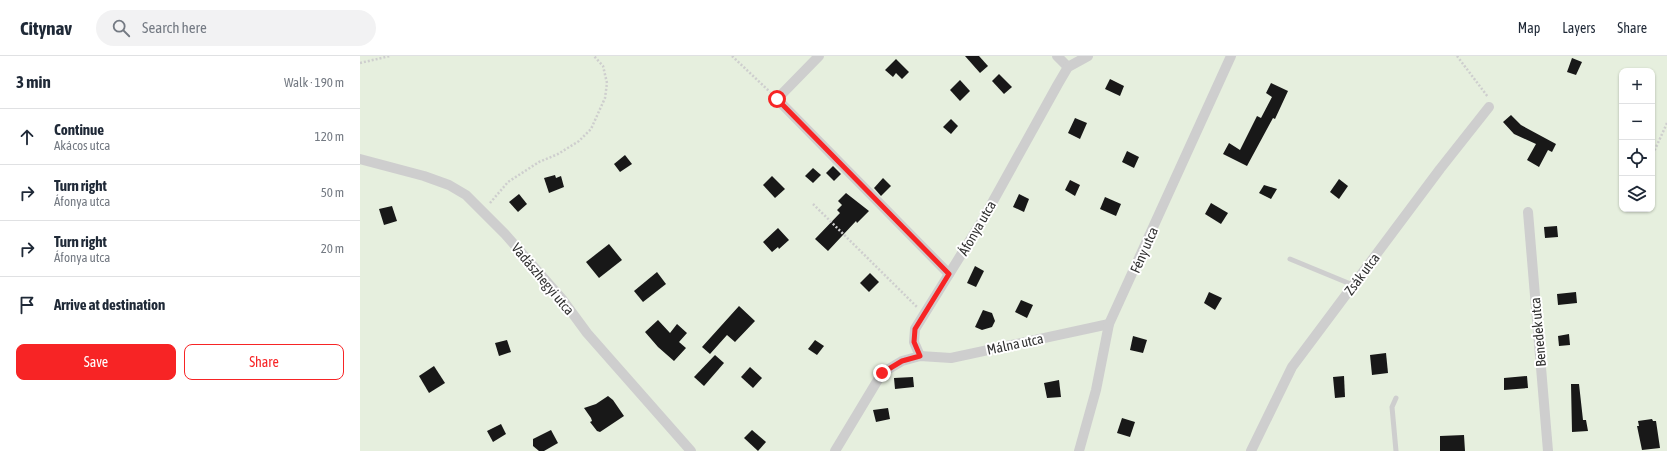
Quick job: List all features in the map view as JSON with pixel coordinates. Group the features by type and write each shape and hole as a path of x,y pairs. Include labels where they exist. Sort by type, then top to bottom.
{"street":[{"path":"818,56 777,99 949,274"},
{"path":"1057,56 1068,67 1088,56"},
{"name":"Fény utca","path":"1079,451 1096,390 1109,324 1231,56"},
{"name":"Áfonya utca","path":"920,356 914,342 915,329 982,221 1011,165 1068,67"},
{"name":"Zsák utca","path":"1251,451 1292,367 1490,104"},
{"name":"Vadászhegyi utca","path":"360,159 424,176 466,195 483,210 562,299 587,333 691,451"},
{"name":"Benedek utca","path":"1528,212 1548,451"},
{"name":"Málna utca","path":"920,356 951,358 1109,324"},
{"path":"835,451 882,373 902,361 920,356"}],"lane":[{"path":"1290,259 1353,284"},
{"path":"1396,398 1392,407 1396,451"}],"path":[{"path":"360,63 390,56"},
{"path":"483,210 508,182 539,162 558,154 579,142 591,129 605,98 607,83 603,66 594,56"},
{"path":"732,56 777,99"},
{"path":"1457,56 1490,104"},
{"path":"1655,150 1667,123"},
{"path":"813,204 924,314"}],"green space":[{"path":"360,56 1667,56 1667,451 360,451"}],"building":[{"path":"965,56 979,56 988,66 980,73"},
{"path":"1572,58 1582,62 1576,75 1567,72"},
{"path":"896,59 909,72 902,79 896,73 893,77 885,70"},
{"path":"999,74 1012,87 1004,94 992,81"},
{"path":"1110,79 1124,86 1120,96 1105,89"},
{"path":"960,80 970,91 960,101 950,90"},
{"path":"1271,83 1288,91 1275,119 1273,118 1247,166 1223,154 1229,143 1240,150 1257,116 1261,118 1272,97 1266,93"},
{"path":"1511,115 1521,125 1556,144 1552,152 1548,150 1539,167 1527,160 1536,144 1514,134 1503,122"},
{"path":"1075,118 1087,123 1080,139 1068,133"},
{"path":"951,119 958,126 951,134 943,127"},
{"path":"1127,151 1139,157 1134,168 1122,162"},
{"path":"625,155 632,164 620,172 614,164"},
{"path":"833,166 841,174 834,181 826,173"},
{"path":"813,168 821,175 813,183 805,176"},
{"path":"555,175 556,178 561,176 564,187 549,193 544,178"},
{"path":"772,176 785,189 775,198 763,185"},
{"path":"883,178 891,186 881,196 874,188"},
{"path":"1339,179 1348,186 1339,199 1330,192"},
{"path":"1070,180 1080,185 1075,196 1065,190"},
{"path":"1264,185 1277,189 1271,199 1259,193"},
{"path":"846,193 869,211 857,223 856,221 828,251 815,239 840,213 837,210 842,205 838,201"},
{"path":"519,194 527,204 518,212 509,202"},
{"path":"1019,194 1029,199 1024,212 1013,207"},
{"path":"1105,197 1121,204 1116,216 1100,209"},
{"path":"1211,203 1228,213 1221,224 1205,214"},
{"path":"392,206 397,221 384,225 379,209"},
{"path":"1557,226 1558,237 1545,238 1544,227"},
{"path":"778,228 789,240 779,249 778,247 772,252 763,242"},
{"path":"609,244 622,260 599,278 586,262"},
{"path":"975,266 984,271 976,287 967,283"},
{"path":"657,272 666,284 643,302 634,291"},
{"path":"870,273 879,282 869,292 860,283"},
{"path":"1209,292 1222,298 1215,310 1204,303"},
{"path":"1576,292 1577,303 1558,305 1557,294"},
{"path":"1021,300 1033,305 1027,318 1015,312"},
{"path":"739,306 755,321 735,342 727,335 710,354 702,347"},
{"path":"983,310 992,313 995,321 992,327 982,330 975,327"},
{"path":"658,320 670,333 677,324 687,333 679,342 686,348 674,361 658,347 645,332"},
{"path":"1569,334 1570,345 1559,346 1558,336"},
{"path":"1133,336 1147,340 1143,353 1130,350"},
{"path":"507,340 511,352 499,356 495,343"},
{"path":"815,340 824,346 817,355 808,349"},
{"path":"1386,353 1388,373 1372,375 1370,355"},
{"path":"715,355 724,363 704,386 694,377"},
{"path":"434,366 445,383 429,393 419,376"},
{"path":"750,367 762,378 753,388 741,377"},
{"path":"1344,376 1345,397 1335,398 1333,377"},
{"path":"1527,376 1528,388 1504,390 1504,378"},
{"path":"913,377 914,387 895,389 894,378"},
{"path":"1059,380 1061,397 1047,398 1044,383"},
{"path":"1571,384 1579,384 1583,420 1586,420 1588,431 1572,432"},
{"path":"608,396 613,400 624,416 600,432 597,431 590,422 592,421 591,418 584,408 596,404"},
{"path":"888,408 890,419 876,422 873,410"},
{"path":"1122,418 1135,422 1130,437 1117,433"},
{"path":"1652,419 1653,421 1656,421 1660,448 1642,450 1637,426 1639,426 1638,421"},
{"path":"501,424 506,434 493,442 487,431"},
{"path":"551,430 558,443 544,451 539,451 533,446 533,439"},
{"path":"752,430 766,442 758,451 744,438"},
{"path":"1464,435 1465,451 1440,451 1440,436"}],"route":[{"path":"777,99 949,274 915,329 914,342 916,350 920,356 902,361 882,373"}]}
